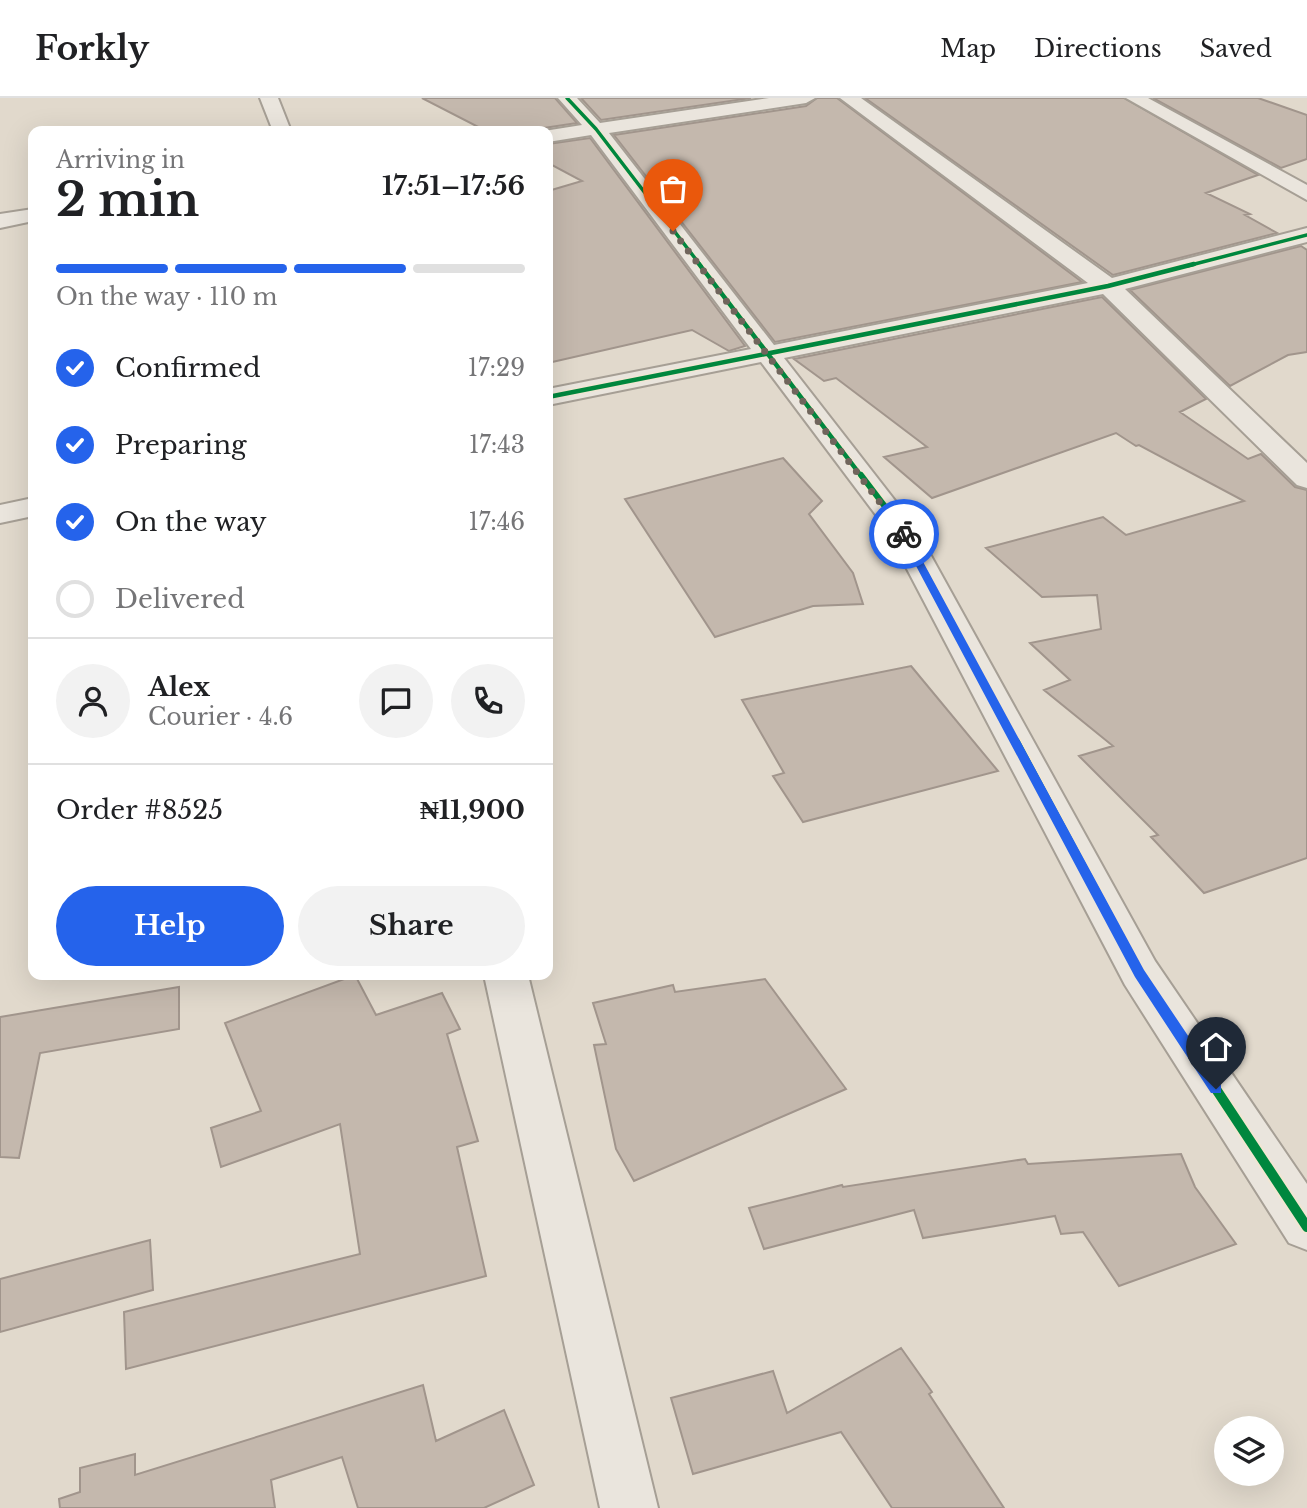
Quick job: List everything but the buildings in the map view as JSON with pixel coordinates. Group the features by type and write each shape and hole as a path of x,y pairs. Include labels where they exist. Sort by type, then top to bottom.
{"street":[{"path":"269,98 280,126"},
{"path":"567,98 596,129 899,525 1140,973 1307,1227"},
{"path":"553,135 806,98"},
{"path":"849,98 1108,286 1307,479"},
{"path":"1135,98 1307,194"},
{"path":"0,221 28,216"},
{"path":"553,396 1108,286 1307,235"},
{"path":"0,514 28,508"},
{"path":"507,980 629,1508"}],"cycle path":[{"path":"567,98 596,129 899,525 1140,973 1307,1227"},
{"path":"553,396 1108,286 1307,235"}],"way so far":[{"path":"673,231 904,534"}],"route":[{"path":"904,534 1140,973 1216,1089"}]}
